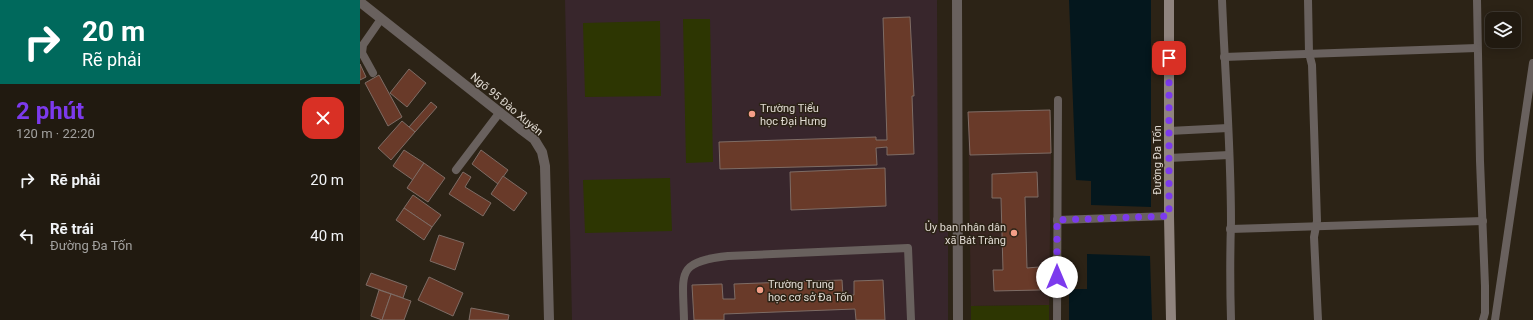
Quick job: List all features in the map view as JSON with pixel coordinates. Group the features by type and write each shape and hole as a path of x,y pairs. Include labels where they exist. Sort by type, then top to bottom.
{"street":[{"path":"957,0 958,320"},
{"name":"Đường Đa Tốn","path":"1169,0 1169,216 1171,320"},
{"name":"Ngõ 95 Đào Xuyên","path":"360,2 534,139 542,152 545,181 549,320"}],"lane":[{"path":"1222,0 1229,155 1231,320"},
{"path":"1308,0 1310,53 1312,65 1316,226 1314,237 1318,320"},
{"path":"1477,0 1477,48 1485,286 1485,313 1483,320"},
{"path":"373,73 362,53 363,45 381,19"},
{"path":"1224,57 1477,48"},
{"path":"1495,320 1533,63"},
{"path":"1057,320 1058,100"},
{"path":"456,170 500,112"},
{"path":"1169,131 1228,128"},
{"path":"1169,158 1229,155"},
{"path":"1057,220 1169,216"},
{"path":"1230,229 1483,221"},
{"path":"684,320 684,274 691,265 700,261 728,256 908,248 911,320"}],"shaded area":[{"name":"Trường Tiểu học Đại Hưng","path":"565,0 937,0 938,229 948,228 948,320 572,320"},
{"path":"1069,0 1151,0 1151,207 1091,205 1091,181 1076,180"},
{"path":"1050,110 1051,153 1049,305 971,306 968,112"},
{"path":"1087,254 1150,256 1152,320 1069,320 1069,289 1087,289"}],"green space":[{"path":"683,19 710,19 713,162 686,163"},
{"path":"660,21 661,96 585,97 583,23"},
{"path":"670,178 672,231 585,233 583,180"},
{"path":"1049,305 1049,320 971,320 971,306"}],"building":[{"path":"910,17 914,96 912,96 914,154 887,155 887,147 876,148 877,165 720,169 719,142 876,137 876,140 887,140 883,18"},
{"path":"360,64 366,77 360,80"},
{"path":"409,69 426,83 407,107 390,93"},
{"path":"379,75 402,117 388,126 365,83"},
{"path":"431,102 437,107 415,132 409,127"},
{"path":"1050,110 1051,153 970,155 968,112"},
{"path":"402,121 415,132 391,160 378,148"},
{"path":"404,150 424,163 413,180 393,166"},
{"path":"481,150 508,170 498,184 472,164"},
{"path":"424,163 445,178 428,202 407,188"},
{"path":"885,168 886,206 791,210 790,172"},
{"path":"463,172 471,177 465,187 491,203 483,216 449,194"},
{"name":"Ủy ban nhân dân xã Bát Tràng","path":"1037,172 1038,197 1025,197 1027,268 1039,267 1040,290 994,291 993,270 1003,270 1001,198 992,198 992,174"},
{"path":"503,176 527,193 514,211 491,194"},
{"path":"413,195 441,215 432,227 404,208"},
{"path":"404,208 432,227 424,240 396,220"},
{"path":"439,235 464,243 455,270 430,261"},
{"path":"371,273 407,286 403,298 366,285"},
{"path":"429,277 463,293 453,316 418,300"},
{"path":"842,280 843,296 854,295 854,281 883,280 885,320 856,320 855,309 724,314 724,320 694,320 692,285 722,284 723,299 735,299 734,284"},
{"path":"379,290 391,294 382,320 371,316"},
{"path":"391,294 411,301 404,320 382,320"},
{"path":"471,308 509,315 508,320 469,320"}],"place":[{"name":"Trường Tiểu học Đại Hưng","path":"752,114"},
{"name":"Ủy ban nhân dân xã Bát Tràng","path":"1014,233"},
{"name":"Trường Trung học cơ sở Đa Tốn","path":"760,290"}],"route":[{"path":"1057,277 1057,220 1169,216 1169,58"}]}
